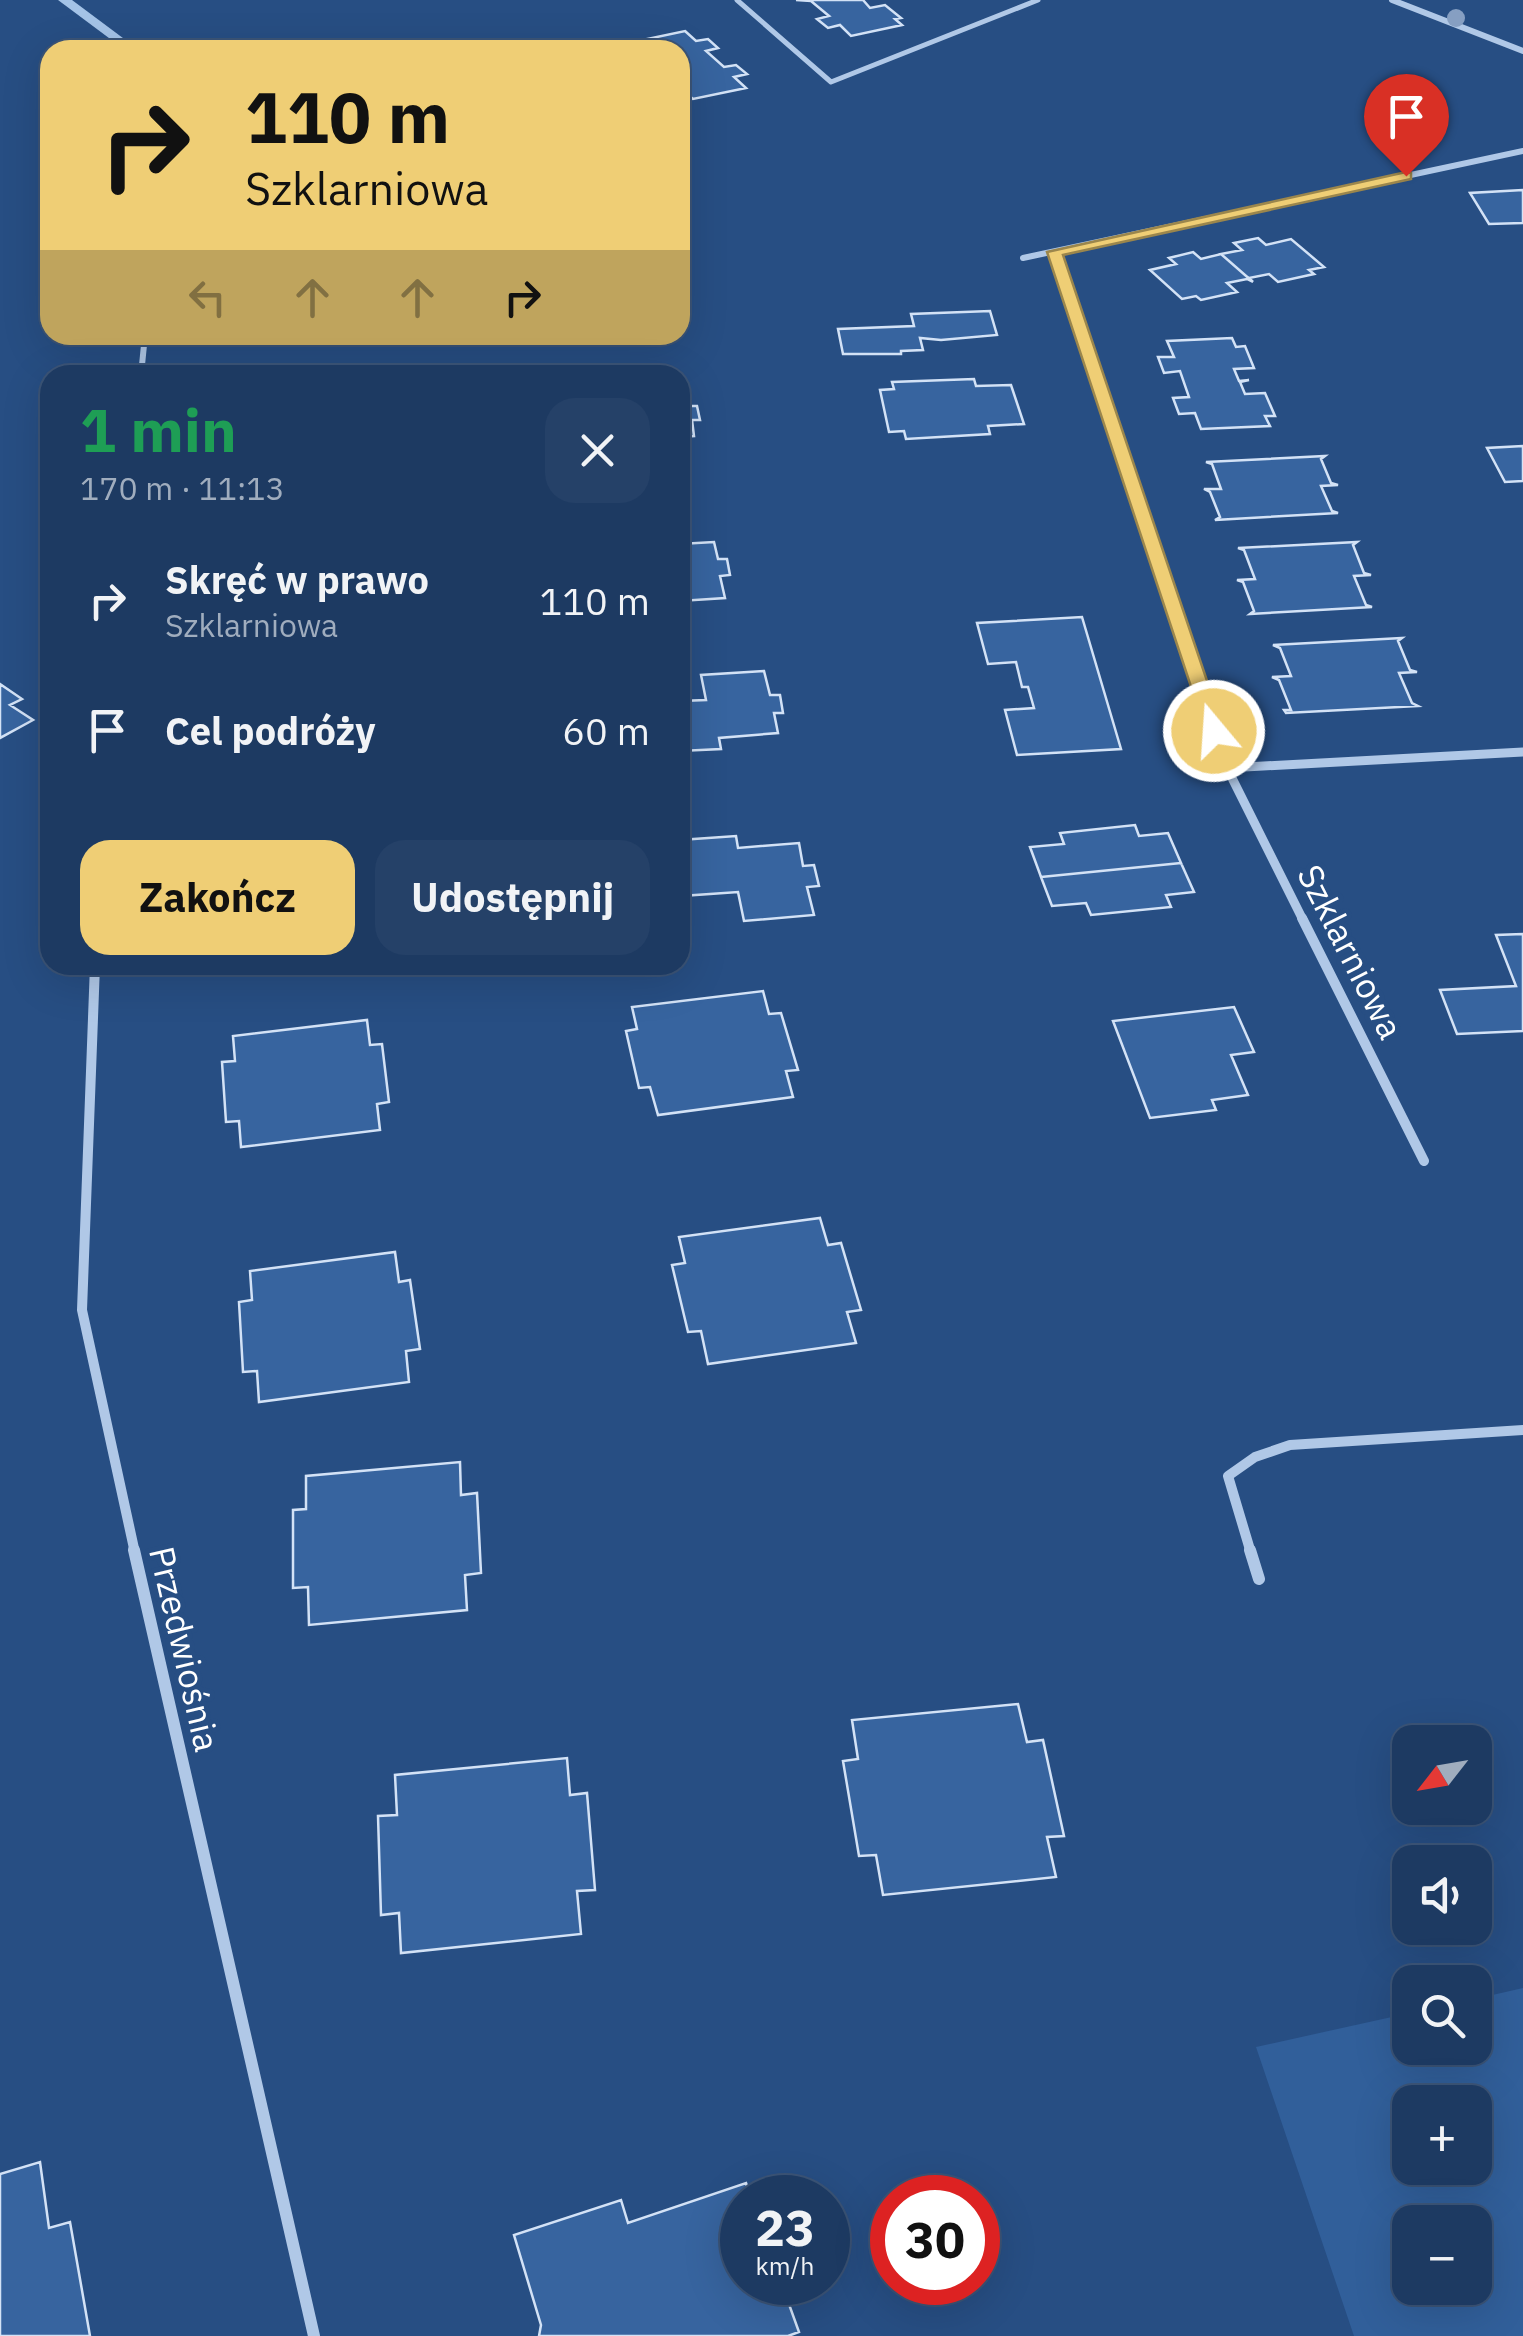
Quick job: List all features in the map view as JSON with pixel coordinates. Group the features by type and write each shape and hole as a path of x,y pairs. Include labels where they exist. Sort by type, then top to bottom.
{"street":[{"path":"1392,0 1523,50"},
{"path":"1023,258 1523,151"},
{"name":"Szklarniowa","path":"1054,252 1226,768 1424,1161"},
{"path":"1226,768 1523,752"},
{"name":"Przedwiośnia","path":"95,975 82,1310 314,2336"},
{"path":"1259,1580 1228,1476 1255,1456 1290,1446 1523,1430"}],"lane":[{"path":"736,0 831,82 1038,0"}],"shaded area":[{"path":"1523,1988 1523,2336 1354,2336 1256,2047 1392,2017 1392,2065 1492,2065 1492,1995"}],"building":[{"path":"796,0 863,0 870,8 885,5 901,18 895,19 902,25 851,36 840,25 828,28 817,19 829,16 811,1"},
{"path":"685,31 696,41 708,39 718,48 706,51 724,67 736,65 747,74 734,77 746,88 693,99 690,40 642,40"},
{"path":"1523,190 1523,223 1489,224 1470,193"},
{"path":"1258,238 1266,245 1291,239 1324,267 1309,270 1314,274 1278,282 1269,274 1249,278 1253,282 1221,254 1242,250 1234,243"},
{"path":"1193,252 1201,259 1221,254 1253,282 1247,279 1227,283 1237,292 1201,300 1196,296 1182,299 1150,270 1176,264 1169,258"},
{"path":"990,311 997,335 920,338 923,350 901,354 843,354 838,329 914,326 911,314"},
{"path":"1232,338 1236,347 1245,346 1254,368 1234,369 1239,381 1249,380 1240,382 1245,394 1265,393 1275,416 1265,416 1270,426 1201,429 1195,413 1179,414 1173,398 1189,397 1180,371 1164,373 1158,357 1174,357 1167,341"},
{"path":"974,379 976,386 1011,385 1024,424 988,426 990,434 906,439 904,431 889,432 880,390 894,389 892,382"},
{"path":"690,406 697,406 700,420 692,420 694,436 690,436"},
{"path":"1523,446 1523,481 1505,482 1487,448"},
{"path":"1325,456 1321,459 1331,483 1338,485 1321,486 1332,511 1338,513 1215,520 1220,517 1210,492 1204,489 1221,489 1212,464 1206,462"},
{"path":"714,542 718,559 727,559 730,575 720,576 725,598 690,600 690,543"},
{"path":"1357,542 1353,545 1364,573 1371,575 1354,576 1366,605 1372,607 1250,614 1254,611 1243,582 1237,580 1255,579 1244,550 1238,548"},
{"path":"1082,617 1121,749 1017,755 1005,710 1034,708 1028,687 1022,687 1016,662 988,664 977,623"},
{"path":"1402,638 1398,641 1410,670 1417,672 1399,673 1412,703 1418,706 1286,713 1284,710 1291,710 1279,680 1272,677 1291,676 1280,648 1273,645"},
{"path":"764,671 770,695 780,695 783,713 774,713 778,733 719,738 721,749 690,751 690,701 706,700 701,675"},
{"path":"0,684 22,699 10,705 33,720 0,738"},
{"path":"1135,825 1139,836 1168,833 1181,863 1041,877 1030,847 1064,844 1060,833"},
{"path":"736,836 738,848 799,843 803,866 814,865 819,886 807,887 814,915 744,921 738,892 690,895 690,839"},
{"path":"1181,863 1194,892 1166,895 1171,907 1091,915 1086,903 1052,906 1041,877"},
{"path":"1523,934 1523,1031 1457,1034 1440,990 1516,986 1496,935"},
{"path":"763,991 769,1014 781,1013 798,1070 786,1071 793,1097 658,1115 650,1087 639,1088 626,1031 637,1029 632,1007"},
{"path":"1234,1007 1254,1052 1231,1055 1248,1095 1212,1100 1216,1110 1150,1118 1113,1021"},
{"path":"367,1020 370,1045 382,1044 389,1102 377,1104 380,1130 241,1147 239,1121 226,1122 222,1062 235,1061 233,1036"},
{"path":"820,1218 828,1245 841,1243 861,1310 847,1312 856,1343 708,1364 701,1331 688,1332 672,1265 685,1263 679,1237"},
{"path":"395,1252 399,1282 410,1280 420,1349 406,1351 409,1382 259,1402 257,1371 243,1372 239,1302 252,1300 250,1271"},
{"path":"460,1462 461,1495 477,1493 481,1573 465,1575 467,1610 309,1625 308,1587 293,1588 293,1510 306,1509 306,1476"},
{"path":"1018,1704 1027,1742 1043,1740 1064,1836 1047,1837 1056,1877 883,1895 876,1855 859,1856 843,1761 858,1759 852,1720"},
{"path":"567,1758 570,1795 587,1793 595,1890 577,1891 581,1934 401,1953 399,1913 381,1915 378,1816 397,1815 395,1775"},
{"path":"40,2162 49,2228 70,2222 90,2336 0,2336 0,2174"},
{"path":"720,2192 720,2305 789,2305 799,2332 788,2336 539,2336 541,2325 514,2235 621,2200 628,2223"}],"waterway":[{"path":"64,0 119,40"}],"route":[{"path":"1214,731 1054,252 1406,176"}]}
